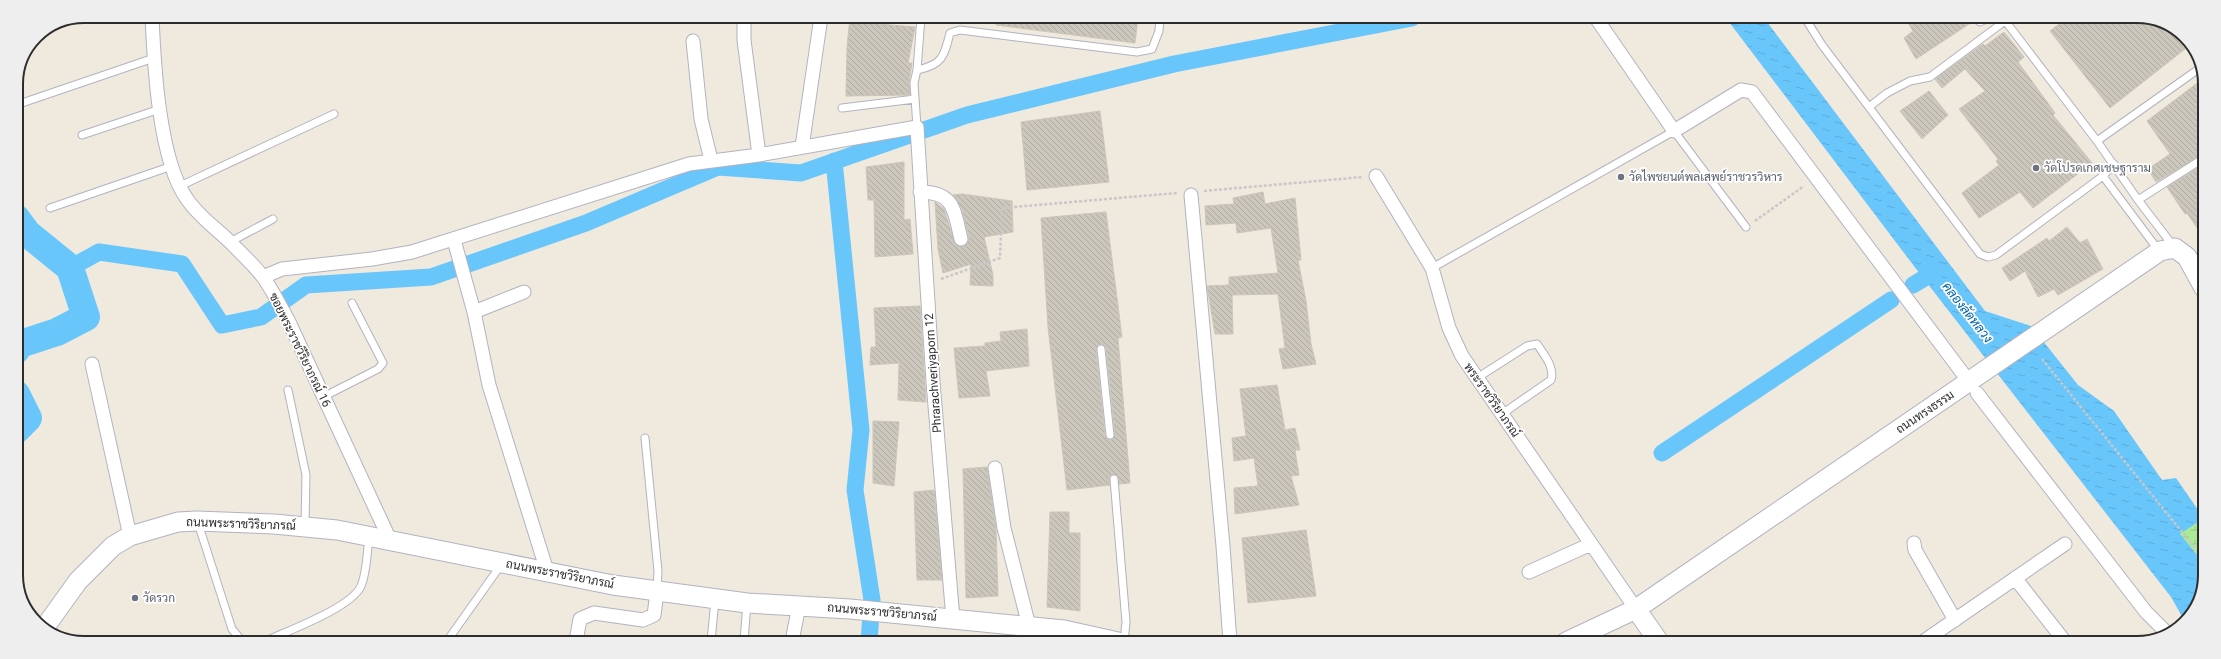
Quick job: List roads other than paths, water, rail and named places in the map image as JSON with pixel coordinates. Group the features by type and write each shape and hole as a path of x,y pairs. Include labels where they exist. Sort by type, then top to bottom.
{"main road":[{"path":"2167,250 2187,257 2198,277"},
{"name":"ถนนทรงธรรม","path":"1636,609 1972,382 2060,320 2167,250"},
{"name":"ถนนพระราชวิริยาภรณ์","path":"47,623 92,565 113,546 130,536 157,527 197,521 304,526 369,536 657,592 747,603 850,609 1029,626 1064,630 1091,636"},
{"path":"1579,636 1636,609 1655,636"}],"street":[{"name":"ซอยพระราชวีริยาภรณ์ 16","path":"152,23 154,58 160,109 172,166 180,186 186,199 263,277 275,296 289,322 390,540"},
{"path":"744,23 744,40 759,155"},
{"path":"802,147 820,23"},
{"path":"1599,23 1674,130 1741,90 1752,92 2146,612 2165,629"},
{"path":"693,41 701,119 710,160"},
{"path":"263,277 282,269 372,259 412,252 454,240 662,171 710,160 759,155 917,128"},
{"name":"Phrarachveriyaporn 12","path":"917,128 920,192 953,619"},
{"name":"พระราชวิริยาภรณ์","path":"1376,176 1432,268 1449,328 1462,356 1636,609"},
{"path":"920,192 936,192 946,198 954,210 961,239"},
{"path":"1192,193 1230,636"},
{"path":"454,240 474,312 489,385 548,571"},
{"path":"474,312 524,292"},
{"path":"92,364 130,536"},
{"path":"995,468 1004,528 1029,626"},
{"path":"1914,543 1915,550 1955,620"},
{"path":"1529,572 1591,544"},
{"path":"1931,636 2065,544"},
{"path":"2015,578 2061,636"},
{"path":"577,636 580,619 594,613 642,620 648,619 654,615 657,592"},
{"path":"793,636 799,606"}],"lane":[{"path":"917,128 914,83 917,70 921,23"},
{"path":"917,70 932,67 942,59 950,33 960,30 1137,52 1152,49 1159,31 1160,23"},
{"path":"1808,23 1822,44 1980,254 1988,257 1996,255 2102,176 2114,164"},
{"path":"1869,107 1887,93 1910,81 1930,77 2000,23"},
{"path":"2008,23 2114,164 2138,200 2167,250"},
{"path":"23,103 154,58"},
{"path":"2097,141 2197,70"},
{"path":"842,108 914,99"},
{"path":"82,135 160,109"},
{"path":"180,186 334,114"},
{"path":"1432,268 1674,130 1746,227"},
{"path":"2138,200 2198,162"},
{"path":"50,208 172,166"},
{"path":"2102,176 2167,250"},
{"path":"230,242 273,219"},
{"path":"323,397 378,369 384,363 352,303"},
{"path":"1477,378 1527,346 1537,344 1548,359 1553,374 1551,380 1502,414"},
{"path":"1101,349 1110,435"},
{"path":"288,390 306,475 307,502 304,526"},
{"path":"644,438 658,570 657,592"},
{"path":"1114,479 1126,622 1125,636"},
{"path":"197,521 232,629 238,636"},
{"path":"277,636 344,605 356,595 362,584 369,536"},
{"path":"450,636 502,562"},
{"path":"711,636 715,599"},
{"path":"744,636 747,603"}],"water":[{"name":"คลองลัดหลวง","path":"1730,23 1768,23 1985,311 2031,326 2078,385 2114,411 2162,480 2176,478 2198,510 2198,522 2180,534 2198,556 2196,591 2188,609 2182,616 2171,597 1920,274"}],"waterway":[{"path":"70,268 99,252 182,264 222,325 261,317 306,285 431,277 586,223 718,167 801,173 967,115 1174,64 1386,23"},
{"path":"834,161 861,430 855,490 872,600 869,636"},
{"path":"23,228 27,233 70,268 86,317 57,332 23,343"},
{"path":"1913,285 1936,271"},
{"path":"1662,453 1891,300"},
{"path":"23,408 28,418 23,423"}],"place":[{"name":"วัดโปรดเกศเชษฐาราม","path":"2036,168"},
{"name":"วัดไพชยนต์พลเสพย์ราชวรวิหาร","path":"1621,177"},
{"name":"วัดรวก","path":"135,598"}]}
